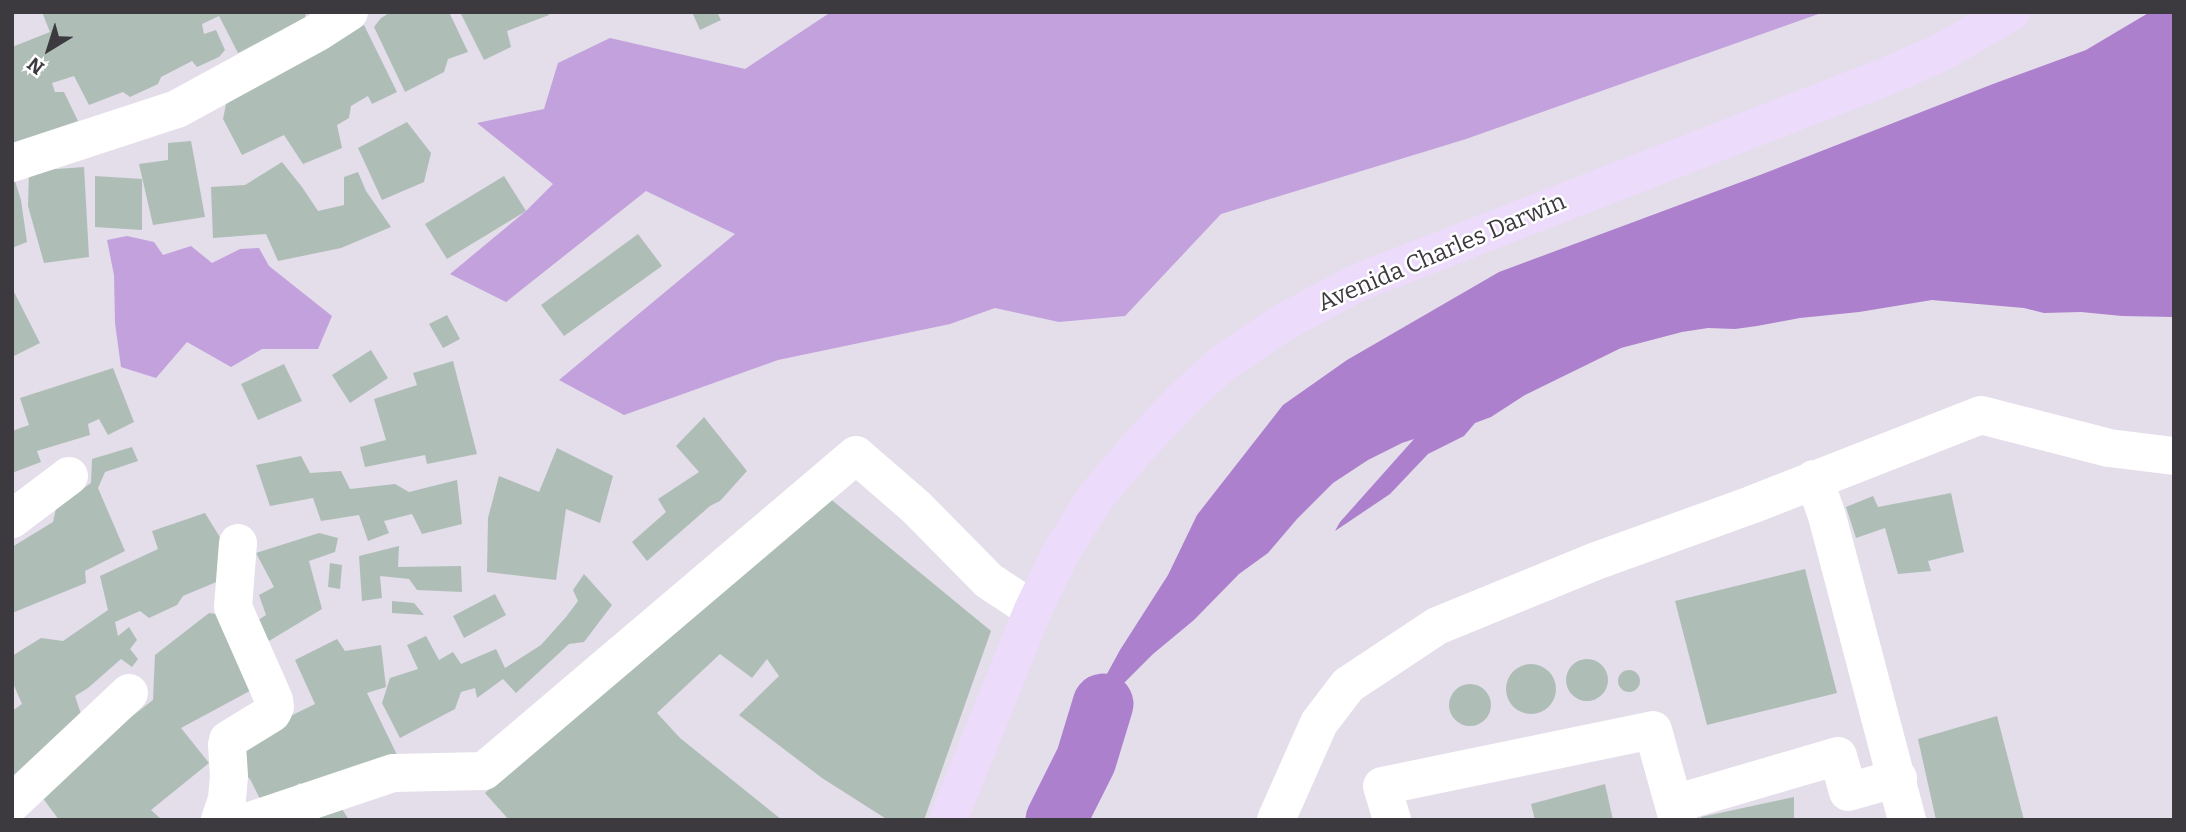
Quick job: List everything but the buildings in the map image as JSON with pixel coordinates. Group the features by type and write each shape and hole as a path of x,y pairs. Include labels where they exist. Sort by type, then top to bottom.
{"main road":[{"name":"Avenida Charles Darwin","path":"948,820 1033,610 1062,550 1098,494 1140,445 1182,400 1222,364 1282,323 1357,283 1890,75 1942,52 2011,12"}],"street":[{"path":"12,163 177,109 318,32 349,12"},
{"path":"1276,820 1319,723 1348,685 1437,626 1596,561 1751,505 1981,415 2109,448 2174,456"},
{"path":"253,820 393,773 484,771 856,455 916,507 989,581 1033,610"},
{"path":"12,519 69,475"},
{"path":"1814,479 1827,516 1908,820"},
{"path":"220,820 229,776 229,740 272,713 275,707 233,607 238,543"},
{"path":"12,803 129,693"},
{"path":"1392,820 1382,786 1653,730 1676,812 1838,756 1848,792 1898,778"}],"shaded area":[{"path":"831,12 1824,12 1466,139 1221,214 1125,316 1059,322 995,308 950,324 778,360 624,415 559,380 735,234 646,191 506,302 450,274 526,211 553,184 477,123 544,109 558,63 610,38 745,69"},
{"path":"2150,12 2174,12 2174,317 2081,312 2044,313 2024,308 1932,300 1735,329 1708,328 1682,332 1621,348 1475,423 1464,436 1428,454 1390,494 1335,531 1414,439 1368,460 1333,483 1268,553 1239,574 1194,620 1153,654 1103,704 1100,697 1102,683 1168,575 1197,515 1283,405 1347,360 1499,272 2086,50"},
{"path":"127,236 154,242 163,255 191,246 212,263 240,249 259,248 269,266 332,316 318,349 262,349 231,367 187,342 156,378 121,367 115,323 114,275 107,240"}],"waterway":[{"path":"1056,820 1086,760 1103,704"}]}
